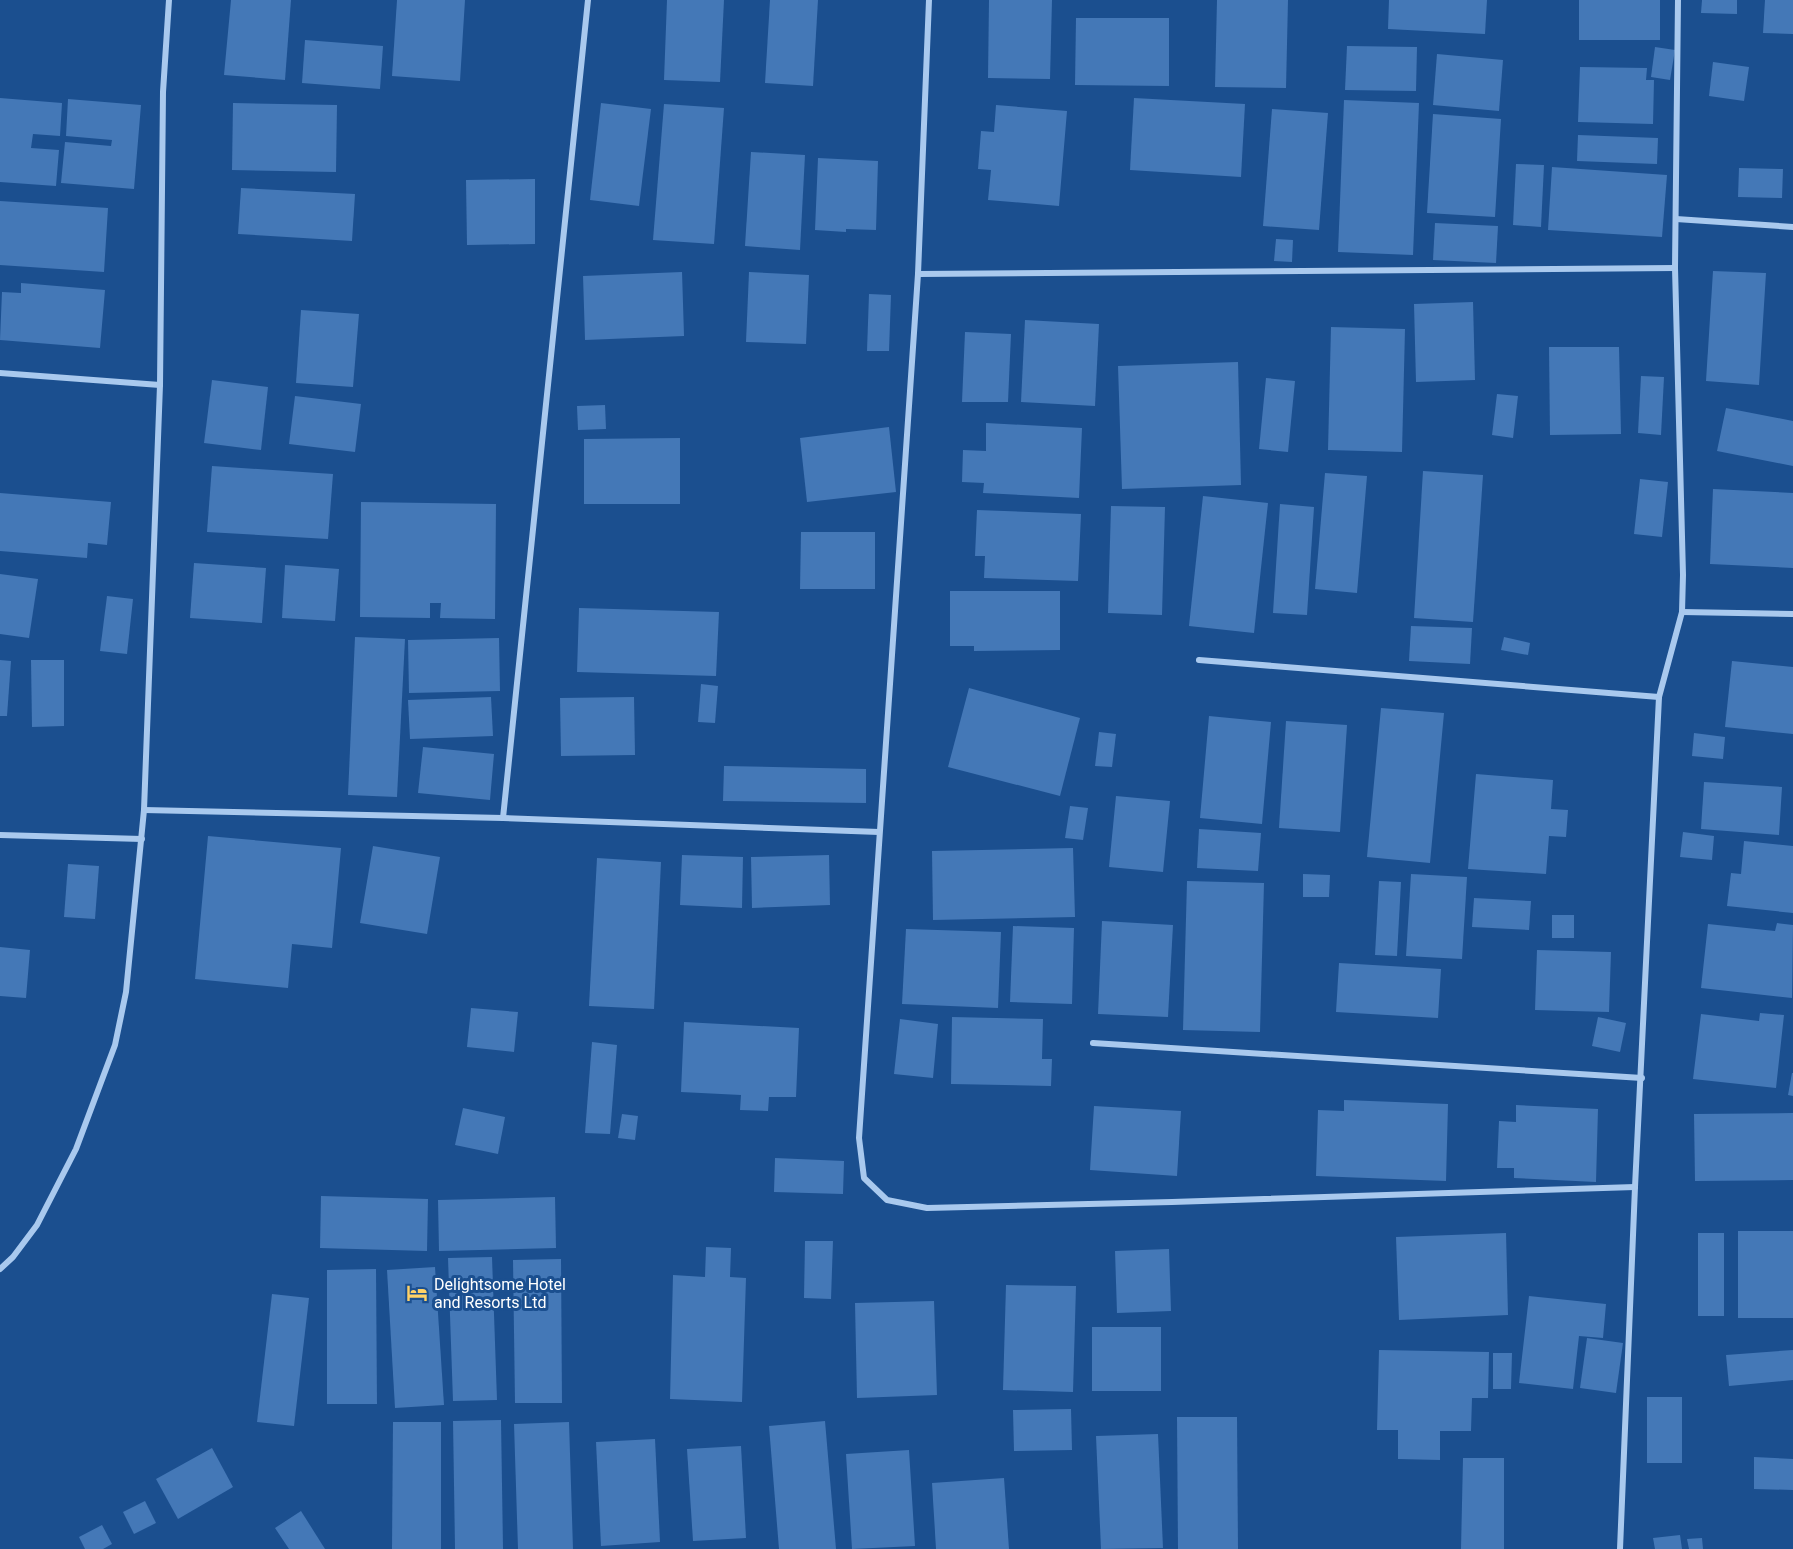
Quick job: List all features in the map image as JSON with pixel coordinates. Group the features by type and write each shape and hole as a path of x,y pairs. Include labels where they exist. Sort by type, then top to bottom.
{"street":[{"path":"0,1269 13,1257 37,1225 76,1149 115,1045 126,992 144,810 160,385 163,92 169,0"},
{"path":"503,818 588,0"},
{"path":"929,0 918,274 859,1138 864,1178 887,1200 927,1208 1635,1186"},
{"path":"1620,1549 1659,697 1682,612 1675,268 1678,0"},
{"path":"1676,219 1793,227"},
{"path":"918,274 1675,268"},
{"path":"0,373 160,385"},
{"path":"1682,612 1793,614"},
{"path":"1199,660 1659,697"},
{"path":"144,810 503,818 879,832"},
{"path":"0,835 142,839"},
{"path":"1093,1043 1642,1078"}],"building":[{"path":"231,0 291,0 285,80 224,75"},
{"path":"397,0 465,0 460,81 392,76"},
{"path":"667,0 724,0 720,82 664,80"},
{"path":"770,0 818,0 813,86 765,83"},
{"path":"989,0 1052,0 1050,79 988,78"},
{"path":"1217,0 1288,0 1286,88 1215,87"},
{"path":"1389,0 1487,0 1485,34 1388,29"},
{"path":"1579,0 1660,0 1660,40 1579,40"},
{"path":"1702,0 1737,0 1737,14 1701,13"},
{"path":"1765,0 1793,0 1793,34 1763,33"},
{"path":"1076,18 1169,18 1169,86 1075,85"},
{"path":"305,40 383,46 380,89 302,83"},
{"path":"1347,46 1417,47 1416,91 1345,90"},
{"path":"1655,47 1675,50 1670,80 1651,77"},
{"path":"1437,54 1503,60 1499,111 1433,105"},
{"path":"1713,62 1749,67 1744,101 1709,96"},
{"path":"1580,67 1647,68 1646,80 1654,80 1653,124 1578,122"},
{"path":"0,98 62,103 60,136 33,134 31,148 59,150 56,186 0,182"},
{"path":"1134,98 1245,104 1241,177 1130,170"},
{"path":"68,99 141,105 134,189 61,183 65,142 111,146 112,140 66,136"},
{"path":"1344,100 1419,103 1413,255 1338,252"},
{"path":"233,103 337,105 336,172 232,170"},
{"path":"601,103 651,109 639,206 590,200"},
{"path":"664,104 724,108 714,244 653,240"},
{"path":"996,105 1067,111 1059,206 988,200 991,170 978,169 981,131 994,132"},
{"path":"1272,109 1328,113 1319,230 1263,226"},
{"path":"1433,114 1501,119 1495,217 1427,213"},
{"path":"1578,135 1658,138 1657,164 1577,161"},
{"path":"751,152 805,155 800,250 745,246"},
{"path":"818,158 878,161 876,230 846,229 846,232 815,230"},
{"path":"1516,164 1544,165 1541,227 1513,225"},
{"path":"1552,167 1667,175 1662,237 1548,230"},
{"path":"1739,168 1783,169 1782,198 1738,197"},
{"path":"535,179 535,244 467,245 466,180"},
{"path":"241,188 355,194 352,241 238,234"},
{"path":"0,201 108,208 104,272 0,265"},
{"path":"1435,223 1498,226 1496,263 1433,260"},
{"path":"1276,239 1293,240 1292,262 1274,261"},
{"path":"1713,271 1766,273 1759,385 1706,381"},
{"path":"682,272 684,336 585,340 583,276"},
{"path":"749,272 809,275 806,344 746,342"},
{"path":"21,283 105,290 100,348 0,340 2,292 21,293"},
{"path":"869,294 891,295 889,351 867,351"},
{"path":"1473,302 1475,380 1416,382 1414,304"},
{"path":"301,310 359,314 353,387 296,383"},
{"path":"1025,320 1099,324 1095,406 1021,402"},
{"path":"1331,327 1405,329 1402,452 1328,450"},
{"path":"965,332 1011,334 1008,402 962,402"},
{"path":"1549,347 1619,347 1621,434 1550,435"},
{"path":"1238,362 1241,485 1122,489 1118,366"},
{"path":"1641,376 1664,377 1661,435 1638,433"},
{"path":"1266,378 1295,381 1288,452 1259,449"},
{"path":"212,380 268,387 261,450 204,443"},
{"path":"1497,394 1518,396 1513,438 1492,435"},
{"path":"295,396 361,404 355,452 289,444"},
{"path":"605,405 606,429 578,430 577,406"},
{"path":"1726,408 1793,421 1793,466 1717,451"},
{"path":"986,423 1082,428 1079,498 983,493 984,483 962,482 963,450 986,451"},
{"path":"889,427 896,492 807,502 800,438"},
{"path":"680,438 680,504 584,504 584,439"},
{"path":"212,466 333,474 328,539 207,532"},
{"path":"1423,471 1483,475 1473,622 1414,618"},
{"path":"1325,473 1367,476 1357,593 1315,589"},
{"path":"1640,479 1668,482 1662,537 1634,534"},
{"path":"1713,489 1793,493 1793,568 1710,564"},
{"path":"0,493 111,502 107,545 88,543 87,558 0,551"},
{"path":"1203,496 1268,503 1254,633 1189,626"},
{"path":"361,502 496,504 495,619 440,618 441,603 430,603 430,618 360,617"},
{"path":"1280,504 1314,507 1307,615 1273,613"},
{"path":"1111,506 1165,507 1162,615 1108,613"},
{"path":"977,510 1081,514 1078,581 984,578 985,556 975,556"},
{"path":"801,532 875,532 875,589 800,589"},
{"path":"194,563 266,568 262,623 190,618"},
{"path":"285,565 339,569 335,621 282,618"},
{"path":"0,574 38,579 29,638 0,634"},
{"path":"950,591 1060,591 1060,650 974,651 974,646 950,646"},
{"path":"107,596 133,599 127,654 100,651"},
{"path":"579,608 719,612 716,676 577,672"},
{"path":"1411,626 1472,628 1470,664 1409,661"},
{"path":"355,637 405,639 397,797 348,795"},
{"path":"1504,637 1530,643 1528,655 1501,650"},
{"path":"499,638 500,691 409,693 408,640"},
{"path":"0,660 11,661 7,716 0,716"},
{"path":"31,660 64,660 64,726 32,727"},
{"path":"1732,661 1793,667 1793,734 1725,727"},
{"path":"701,684 718,686 715,723 698,722"},
{"path":"969,688 1080,718 1060,796 948,767"},
{"path":"491,697 493,736 410,739 408,700"},
{"path":"634,697 635,755 561,756 560,698"},
{"path":"1381,708 1444,713 1430,863 1367,857"},
{"path":"1209,716 1271,722 1262,824 1200,818"},
{"path":"1286,721 1347,725 1340,832 1279,828"},
{"path":"1099,732 1116,734 1112,767 1095,766"},
{"path":"1694,733 1725,737 1723,759 1692,756"},
{"path":"423,747 494,754 490,800 418,793"},
{"path":"724,766 866,769 866,803 723,801"},
{"path":"1476,774 1553,780 1551,809 1568,810 1566,837 1549,836 1546,874 1468,869"},
{"path":"1704,782 1782,787 1779,835 1701,829"},
{"path":"1116,796 1170,801 1163,872 1109,867"},
{"path":"1070,806 1088,808 1083,840 1065,838"},
{"path":"1199,829 1261,833 1258,871 1197,868"},
{"path":"1683,832 1714,836 1712,860 1680,857"},
{"path":"208,836 341,848 332,948 292,944 288,988 195,979"},
{"path":"1744,841 1793,846 1793,913 1727,906 1731,873 1741,874"},
{"path":"373,846 440,857 427,934 360,923"},
{"path":"1073,848 1075,917 933,920 932,851"},
{"path":"682,855 743,857 742,908 680,905"},
{"path":"829,855 830,905 752,908 751,857"},
{"path":"597,858 661,862 654,1009 589,1006"},
{"path":"68,864 99,866 95,919 64,917"},
{"path":"1303,874 1330,875 1329,897 1303,897"},
{"path":"1411,874 1467,877 1462,959 1406,956"},
{"path":"1187,881 1264,883 1260,1032 1183,1030"},
{"path":"1379,881 1401,882 1397,956 1375,955"},
{"path":"1474,898 1531,901 1529,930 1472,927"},
{"path":"1552,915 1574,915 1574,938 1552,938"},
{"path":"1102,921 1173,925 1168,1017 1098,1014"},
{"path":"1777,923 1793,925 1792,998 1701,988 1708,924 1775,931"},
{"path":"1013,926 1074,928 1072,1004 1010,1002"},
{"path":"906,929 1001,932 998,1008 902,1004"},
{"path":"0,947 30,950 26,998 0,996"},
{"path":"1537,950 1611,952 1609,1012 1535,1010"},
{"path":"1339,963 1441,969 1438,1018 1336,1012"},
{"path":"471,1008 518,1012 514,1052 467,1047"},
{"path":"1760,1013 1784,1015 1776,1088 1693,1079 1701,1014 1759,1021"},
{"path":"952,1017 1043,1019 1042,1059 1052,1059 1051,1086 951,1084"},
{"path":"1598,1017 1626,1023 1620,1052 1592,1046"},
{"path":"900,1019 938,1024 933,1078 894,1074"},
{"path":"684,1022 799,1028 796,1097 769,1097 768,1111 740,1110 741,1095 681,1092"},
{"path":"592,1042 617,1045 610,1134 585,1133"},
{"path":"1793,1073 1793,1096 1788,1095"},
{"path":"1344,1100 1448,1104 1446,1181 1316,1176 1318,1110 1344,1111"},
{"path":"1516,1105 1598,1109 1596,1182 1514,1178 1514,1168 1497,1168 1499,1121 1516,1122"},
{"path":"1094,1106 1181,1111 1177,1176 1090,1170"},
{"path":"463,1108 505,1117 498,1154 455,1145"},
{"path":"1793,1113 1793,1180 1695,1181 1694,1114"},
{"path":"622,1114 638,1116 635,1140 618,1138"},
{"path":"775,1158 844,1161 843,1194 774,1192"},
{"path":"321,1196 428,1199 427,1251 320,1248"},
{"path":"555,1197 556,1248 439,1251 438,1200"},
{"path":"1738,1231 1793,1231 1793,1318 1738,1318"},
{"path":"1506,1233 1508,1315 1399,1320 1396,1237"},
{"path":"1698,1233 1724,1233 1724,1316 1698,1316"},
{"path":"805,1241 833,1241 831,1299 804,1298"},
{"path":"706,1247 731,1248 730,1277 746,1278 742,1402 670,1399 673,1275 705,1277"},
{"path":"1169,1249 1171,1311 1117,1313 1115,1251"},
{"path":"492,1257 497,1400 453,1401 448,1258"},
{"path":"561,1259 562,1403 515,1403 513,1260"},
{"path":"435,1267 444,1405 395,1408 387,1270"},
{"path":"376,1269 377,1404 327,1404 327,1270"},
{"path":"1006,1285 1076,1286 1073,1392 1003,1390"},
{"path":"272,1294 309,1298 294,1426 257,1422"},
{"path":"1529,1296 1606,1304 1603,1338 1579,1336 1573,1389 1519,1383"},
{"path":"934,1301 937,1395 857,1398 855,1303"},
{"path":"1092,1327 1161,1327 1161,1391 1092,1391"},
{"path":"1587,1338 1623,1343 1616,1393 1580,1388"},
{"path":"1379,1350 1489,1352 1488,1398 1472,1398 1471,1431 1440,1431 1440,1460 1398,1459 1398,1430 1377,1430"},
{"path":"1793,1350 1793,1380 1729,1386 1726,1355"},
{"path":"1493,1353 1512,1353 1511,1389 1493,1389"},
{"path":"1647,1397 1682,1397 1682,1463 1647,1463"},
{"path":"1071,1409 1072,1450 1014,1451 1013,1410"},
{"path":"1177,1417 1237,1417 1238,1549 1178,1549"},
{"path":"501,1420 503,1549 455,1549 453,1421"},
{"path":"825,1421 836,1549 779,1549 769,1426"},
{"path":"393,1422 441,1422 441,1549 392,1549"},
{"path":"569,1422 573,1549 518,1549 514,1424"},
{"path":"1158,1434 1163,1548 1101,1549 1096,1436"},
{"path":"655,1439 660,1542 601,1546 596,1442"},
{"path":"741,1446 746,1538 693,1541 687,1449"},
{"path":"212,1448 233,1487 178,1519 156,1479"},
{"path":"909,1450 915,1546 852,1549 846,1454"},
{"path":"1754,1457 1793,1459 1793,1490 1754,1489"},
{"path":"1463,1458 1504,1458 1504,1549 1461,1549"},
{"path":"1004,1478 1009,1549 936,1549 932,1483"},
{"path":"145,1501 156,1523 134,1534 123,1512"},
{"path":"301,1511 325,1549 289,1549 275,1528"},
{"path":"102,1525 112,1544 103,1549 85,1549 79,1537"},
{"path":"1680,1535 1682,1549 1655,1549 1653,1538"},
{"path":"1702,1538 1703,1549 1689,1549 1687,1539"}],"place":[{"name":"Delightsome Hotel and Resorts Ltd","path":"417,1293"}]}
